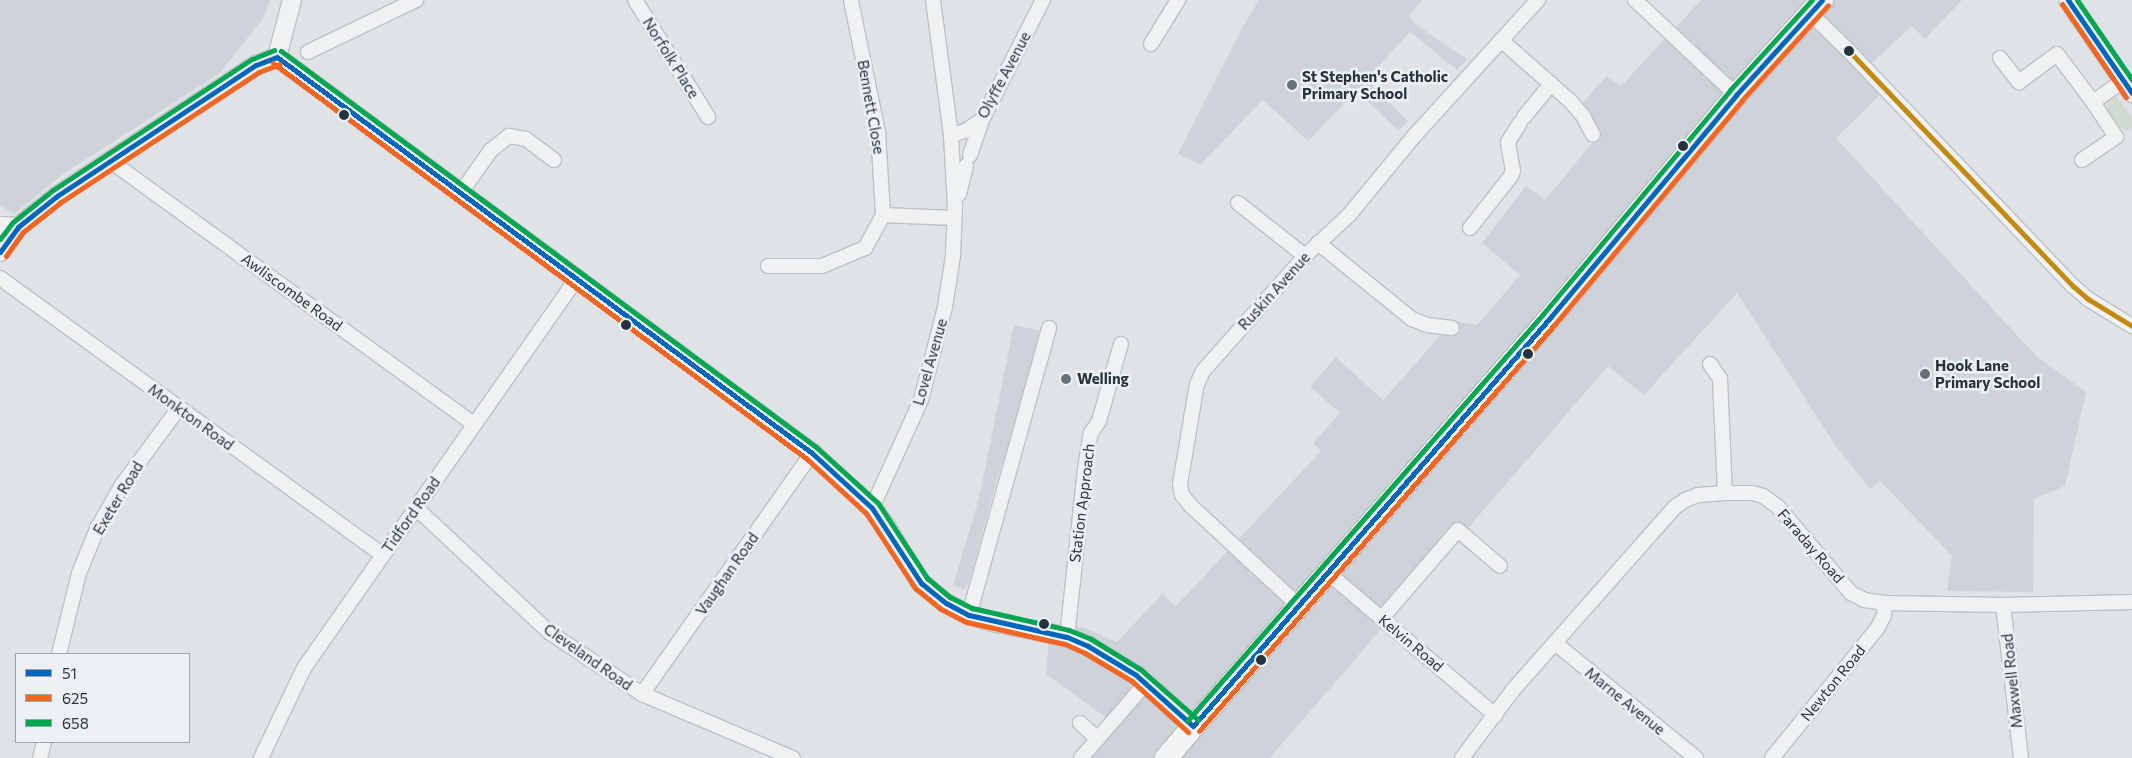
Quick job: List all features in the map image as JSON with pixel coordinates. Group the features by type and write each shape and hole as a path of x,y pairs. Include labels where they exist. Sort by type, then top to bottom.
{"main road":[{"path":"1166,758 1298,604 1543,326 1736,95 1816,6"}],"street":[{"path":"277,58 292,0"},
{"path":"308,52 416,0"},
{"name":"Norfolk Place","path":"634,0 708,117"},
{"name":"Bennett Close","path":"850,0 878,132 883,215"},
{"name":"Lovel Avenue","path":"872,508 921,400 934,358 950,273 955,213 951,135 933,0"},
{"name":"Olyffe Avenue","path":"951,135 965,131 982,120 1043,0"},
{"path":"1151,44 1178,0"},
{"name":"Ruskin Avenue","path":"1298,604 1186,501 1180,484 1197,384 1203,371 1304,256 1349,214 1415,135 1538,0"},
{"path":"1635,0 1736,95"},
{"path":"2068,0 2127,87 2093,102"},
{"path":"1816,6 1849,50 2072,286 2088,299 2132,326"},
{"path":"1501,40 1551,84 1583,116 1593,135"},
{"path":"2000,58 2018,82 2057,54 2093,102 2116,137 2082,160"},
{"path":"0,252 18,227 57,196 256,65 277,58"},
{"path":"277,58 812,453 872,508 886,525 921,583 946,604 968,615 997,624 1067,637 1112,658 1146,683 1193,726"},
{"path":"1470,228 1511,176 1513,171 1508,142 1522,120 1551,84"},
{"name":"Lovel Avenue","path":"955,213 968,160 982,120"},
{"path":"460,194 491,150 509,136 526,139 554,160"},
{"name":"Awliscombe Road","path":"109,160 474,424"},
{"path":"1238,203 1304,256"},
{"path":"768,266 822,266 865,248 883,215 955,213"},
{"path":"0,226 18,227"},
{"path":"1318,243 1412,319 1427,324 1452,328"},
{"name":"Monkton Road","path":"0,278 382,555"},
{"name":"Tidford Road","path":"260,758 304,668 576,280"},
{"path":"968,615 1050,328"},
{"name":"Station Approach","path":"1067,637 1084,469 1091,432 1099,421 1121,344"},
{"path":"1710,364 1720,379 1725,493"},
{"name":"Exeter Road","path":"59,653 79,573 98,527 122,485 179,408"},
{"name":"Vaughan Road","path":"642,694 812,453"},
{"name":"Faraday Road","path":"1462,758 1495,714 1555,643 1676,507 1685,500 1698,495 1725,493 1763,496 1778,507 1851,593 1864,600 1885,603 2003,605 2132,602"},
{"name":"Cleveland Road","path":"416,508 549,632 642,694 793,758"},
{"path":"1382,618 1458,530 1500,566"},
{"name":"Kelvin Road","path":"1326,572 1495,714"},
{"name":"Newton Road","path":"1772,758 1877,629 1884,615 1885,603"},
{"name":"Maxwell Road","path":"2003,605 2020,758"},
{"name":"Marne Avenue","path":"1555,643 1696,758"},
{"path":"1081,758 1146,683"},
{"path":"1080,723 1098,739"},
{"path":"40,758 44,743"}],"shaded area":[{"path":"0,0 270,0 264,17 220,73 66,172 14,214 0,205"},
{"name":"St Stephen's Catholic Primary School","path":"1259,0 1423,0 1409,15 1415,24 1467,59 1457,70 1410,32 1366,80 1408,121 1399,131 1356,91 1308,141 1263,100 1200,165 1178,154 1242,28"},
{"path":"1701,0 1962,0 1925,39 1912,26 1862,72 1883,92 1836,138 2036,356 2086,392 2065,486 2034,499 2033,592 1947,591 1952,556 1880,481 1870,489 1835,445 1737,293 1644,395 1608,366 1270,758 1079,758 1111,721 1046,674 1050,623 1084,628 1117,642 1162,594 1176,606 1321,451 1313,443 1340,413 1310,387 1336,357 1383,400 1453,321 1477,325 1520,275 1482,243 1526,186 1545,200 1598,136 1593,121 1582,103 1607,76 1621,86"},
{"path":"2116,96 2132,117 2132,128 2127,131 2114,124 2108,112 2107,103"},
{"path":"1014,325 1039,330 1031,368 1003,464 1001,465 969,582 964,589 953,586 979,498"}],"transit line":[{"name":"658","path":"1187,721 1543,314 1730,90 1812,0"},
{"name":"51","path":"1193,726 1549,319 1736,95 1822,0"},
{"name":"51","path":"2068,0 2132,93"},
{"name":"658","path":"2077,0 2132,80"},
{"name":"625","path":"2062,4 2126,97"},
{"name":"625","path":"1199,731 1555,324 1742,100 1828,5"},
{"name":"658","path":"0,239 13,222 53,190 252,59 274,50"},
{"name":"658","path":"281,51 816,447 878,503 927,578 950,597 972,608 1069,630 1091,639 1140,669 1198,720"},
{"path":"1849,51 2073,286 2088,299 2132,326"},
{"name":"51","path":"277,57 812,453 872,508 921,583 946,603 969,615 1067,637 1088,646 1136,675 1193,726"},
{"name":"51","path":"0,252 18,227 57,196 256,65 277,57"},
{"name":"625","path":"273,63 807,459 866,513 915,588 941,609 967,622 1065,644 1085,653 1132,681 1188,732"},
{"name":"625","path":"6,256 23,232 61,202 259,72 280,64"}],"place":[{"name":"St Stephen's Catholic Primary School","path":"1292,85"},
{"name":"Hook Lane Primary School","path":"1925,374"},
{"name":"Welling","path":"1066,379"}]}
